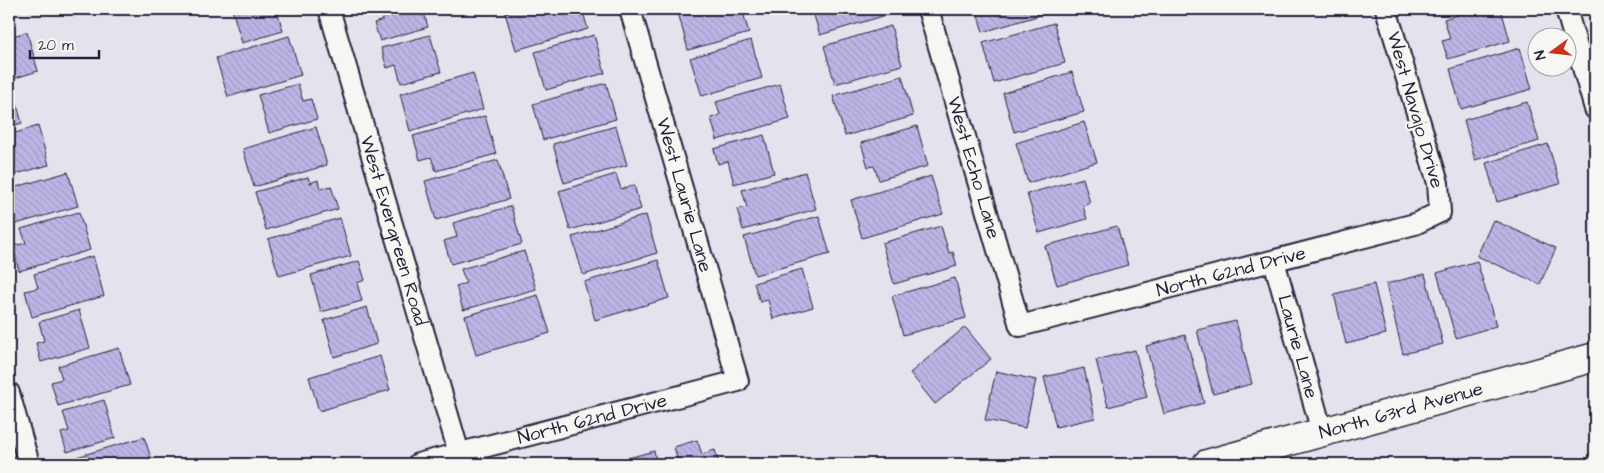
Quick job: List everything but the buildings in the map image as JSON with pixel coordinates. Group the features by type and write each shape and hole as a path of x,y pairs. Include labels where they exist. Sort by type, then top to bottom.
{"street":[{"name":"West Evergreen Road","path":"329,9 459,453"},
{"name":"West Laurie Lane","path":"630,9 738,380"},
{"name":"West Echo Lane","path":"928,9 1020,326"},
{"name":"West Navajo Drive","path":"1386,9 1438,183 1440,212"},
{"path":"1566,9 1595,109"},
{"name":"North 62nd Drive","path":"1020,326 1414,224 1440,212"},
{"name":"Laurie Lane","path":"1274,261 1322,432"},
{"name":"North 63rd Avenue","path":"1207,464 1595,357"},
{"name":"North 62nd Drive","path":"418,464 738,380"},
{"path":"9,393 29,464"}]}
